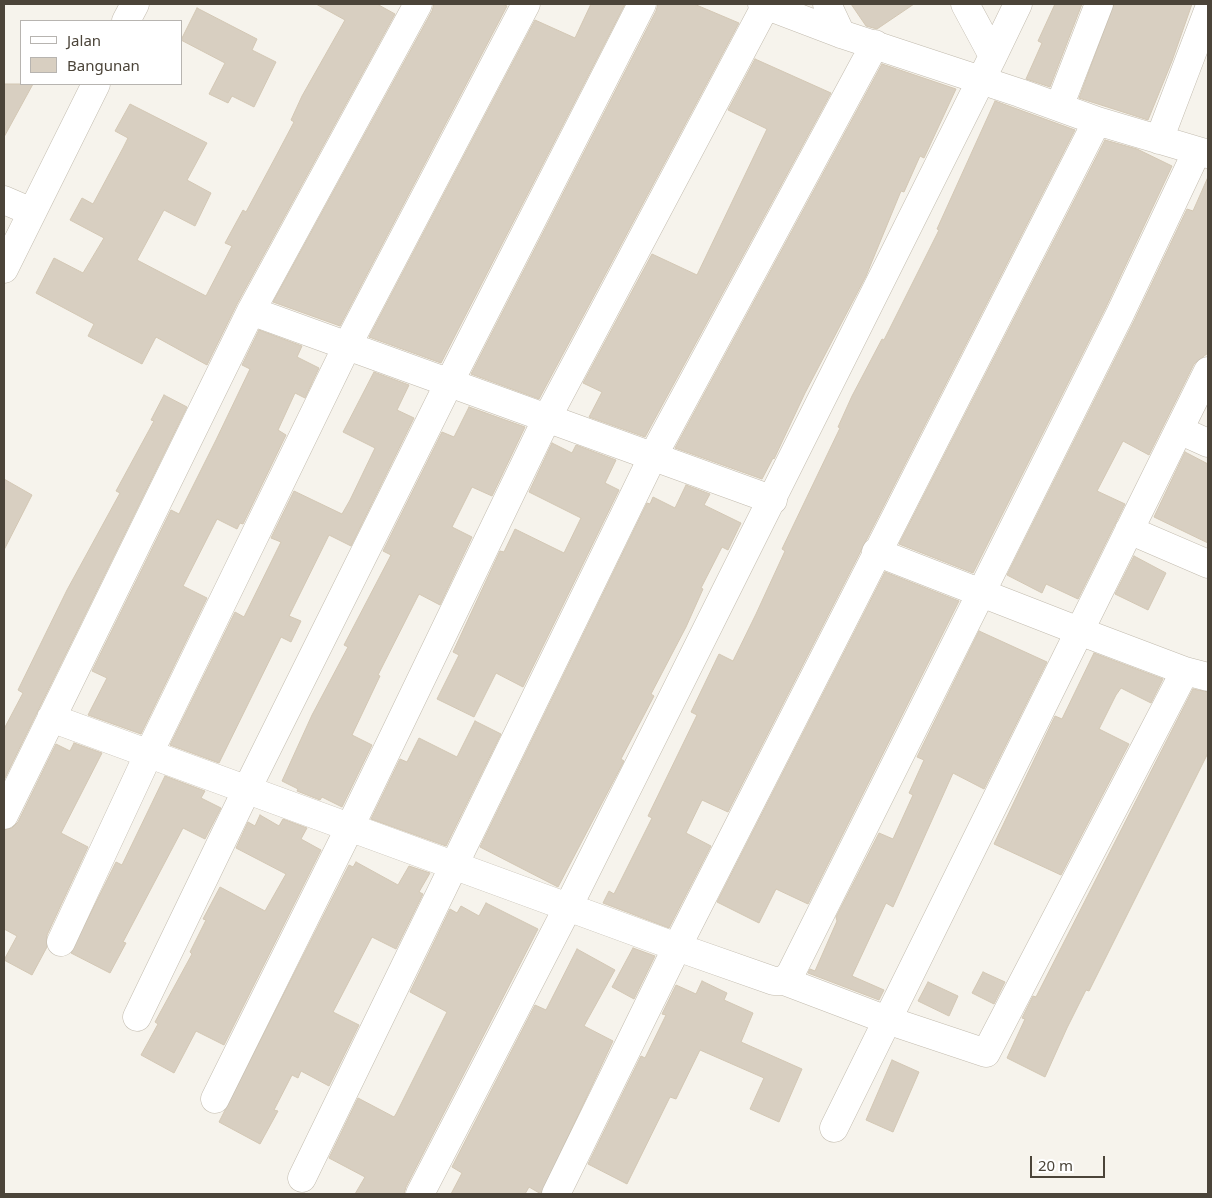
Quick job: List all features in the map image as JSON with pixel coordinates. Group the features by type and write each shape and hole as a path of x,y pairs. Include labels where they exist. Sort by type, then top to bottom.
{"street":[{"path":"127,20 135,4"},
{"path":"4,814 251,311 418,4"},
{"path":"61,942 149,753 347,346 526,4"},
{"path":"137,1017 247,789 449,383 642,4"},
{"path":"215,1099 350,827 547,418 764,4 841,34 1097,121 1203,153 1120,314 791,973 784,980"},
{"path":"827,4 841,34"},
{"path":"965,4 993,56"},
{"path":"420,1194 568,907 773,500 1018,4"},
{"path":"1059,107 1099,4"},
{"path":"1159,140 1208,11"},
{"path":"302,1178 653,456 875,44"},
{"path":"4,269 96,85"},
{"path":"556,1194 677,947 876,552 1097,121"},
{"path":"4,200 32,212"},
{"path":"251,311 773,500"},
{"path":"834,1128 1208,371"},
{"path":"1179,430 1208,443"},
{"path":"1129,530 1208,564"},
{"path":"51,718 677,947 774,981 784,980 887,1020 986,1053 1197,674 876,552"}],"building":[{"path":"316,4 377,4 395,14 237,304 207,365 156,337 142,364 88,336 94,324 36,293 54,258 83,273 104,238 70,220 82,198 93,204 123,148 128,138 115,131 130,104 207,143 187,180 211,193 195,226 164,210 137,260 206,296 232,246 225,243 243,210 246,212 294,122 291,120 302,96 345,20"},
{"path":"434,4 502,4 507,6 340,326 273,302 432,11"},
{"path":"591,4 625,4 441,363 369,337 535,20 575,38"},
{"path":"658,4 694,4 739,23 539,399 471,374 656,11"},
{"path":"851,4 914,4 877,29 866,26"},
{"path":"1055,4 1082,4 1050,87 1026,79 1042,43 1038,41"},
{"path":"1114,4 1192,4 1172,61 1148,120 1079,98"},
{"path":"197,8 257,39 252,50 276,62 254,107 232,96 228,103 209,94 225,63 182,41"},
{"path":"755,59 831,93 645,437 589,417 602,392 583,383 652,254 697,275 767,129 728,110"},
{"path":"882,64 956,89 924,158 920,156 904,192 901,191 866,276 805,393 774,459 762,479 675,448"},
{"path":"4,84 32,85 4,137"},
{"path":"995,101 1075,130 728,812 702,800 686,833 711,846 669,928 603,903 609,891 614,894 652,818 648,816 697,715 691,712 719,654 733,661 756,614 785,551 782,549 840,428 838,427 852,396 882,339 884,340 939,230 937,229"},
{"path":"1105,140 1137,149 1172,166 1106,307 973,573 899,544"},
{"path":"1208,177 1208,353 1194,364 1149,455 1123,441 1097,491 1125,504 1078,599 1046,584 1042,593 1007,575 1134,321 1187,209 1193,211"},
{"path":"259,330 302,346 297,357 319,368 305,398 295,393 278,430 286,435 243,524 240,523 237,529 217,519 183,586 207,598 141,734 88,715 107,678 92,671 171,510 179,514 216,440 250,369 242,365"},
{"path":"374,372 409,385 397,410 414,418 351,546 329,535 289,616 301,621 291,642 281,637 219,763 170,745 235,612 244,617 281,542 271,538 294,491 342,514 350,500 375,448 343,432"},
{"path":"164,395 187,407 4,780 4,729 23,693 18,690 67,590 120,493 116,491 154,421 151,420"},
{"path":"469,407 525,427 492,496 472,487 452,527 472,537 440,605 419,594 378,675 380,676 352,735 372,745 342,807 322,797 320,800 297,791 298,789 282,781 312,715 348,647 344,645 391,555 383,551 442,432 454,437"},
{"path":"552,443 572,453 576,445 616,460 605,483 619,490 523,687 496,673 474,717 437,699 459,655 453,652 500,551 504,552 515,529 564,553 581,518 529,492"},
{"path":"1185,452 1208,464 1208,543 1154,517"},
{"path":"4,479 32,495 4,550"},
{"path":"686,485 710,494 704,505 741,523 728,550 722,547 701,588 703,589 686,627 651,694 654,696 621,759 624,761 558,887 480,847 647,503 650,504 653,497 675,508"},
{"path":"1134,556 1166,573 1148,610 1115,594"},
{"path":"885,572 959,601 808,904 776,889 759,923 717,902"},
{"path":"979,631 1047,662 984,789 953,773 893,907 886,903 852,976 884,990 879,1000 808,973 810,969 815,971 837,921 836,917 879,833 893,839 913,795 909,793 924,760 917,757"},
{"path":"1094,653 1163,679 1151,703 1121,688 1116,695 1099,729 1129,744 1061,875 994,844 1055,716 1062,719"},
{"path":"1193,689 1208,692 1208,753 1089,991 1086,990 1045,1077 1007,1058 1025,1019 1022,1018 1033,996 1036,997"},
{"path":"475,721 501,734 446,846 371,819 400,759 407,762 419,738 457,757"},
{"path":"74,743 102,753 61,833 88,847 47,935 47,947 32,975 4,960 17,936 4,929 4,830 12,828 18,822 56,744 70,751"},
{"path":"165,776 205,791 201,798 221,808 205,839 183,828 123,942 126,943 110,973 71,953 116,862 122,865"},
{"path":"260,815 279,826 283,819 307,828 301,839 321,850 224,1045 196,1031 174,1073 141,1055 158,1024 155,1022 192,954 190,952 206,920 203,919 220,887 265,911 286,874 236,848 248,822 255,826"},
{"path":"356,862 398,885 409,866 430,873 419,892 423,894 396,949 372,937 333,1012 359,1025 329,1086 301,1071 298,1078 292,1075 274,1110 278,1111 260,1144 219,1122 349,865 353,867"},
{"path":"486,903 538,929 404,1194 355,1194 365,1177 329,1158 358,1098 394,1117 396,1114 447,1012 410,992 450,909 457,913 461,906 479,916"},
{"path":"633,948 655,956 634,999 612,987"},
{"path":"577,949 615,970 584,1026 613,1041 541,1194 529,1187 525,1194 451,1194 462,1173 452,1167 535,1005 546,1010"},
{"path":"983,972 1005,982 994,1004 972,993"},
{"path":"702,981 727,993 724,1000 753,1013 741,1042 802,1069 779,1122 750,1109 764,1078 700,1050 676,1099 670,1097 627,1184 588,1164 641,1056 645,1058 666,1015 662,1014 676,985 696,994"},
{"path":"928,982 958,996 949,1016 918,1001"},
{"path":"892,1060 919,1072 893,1132 866,1120"}]}
